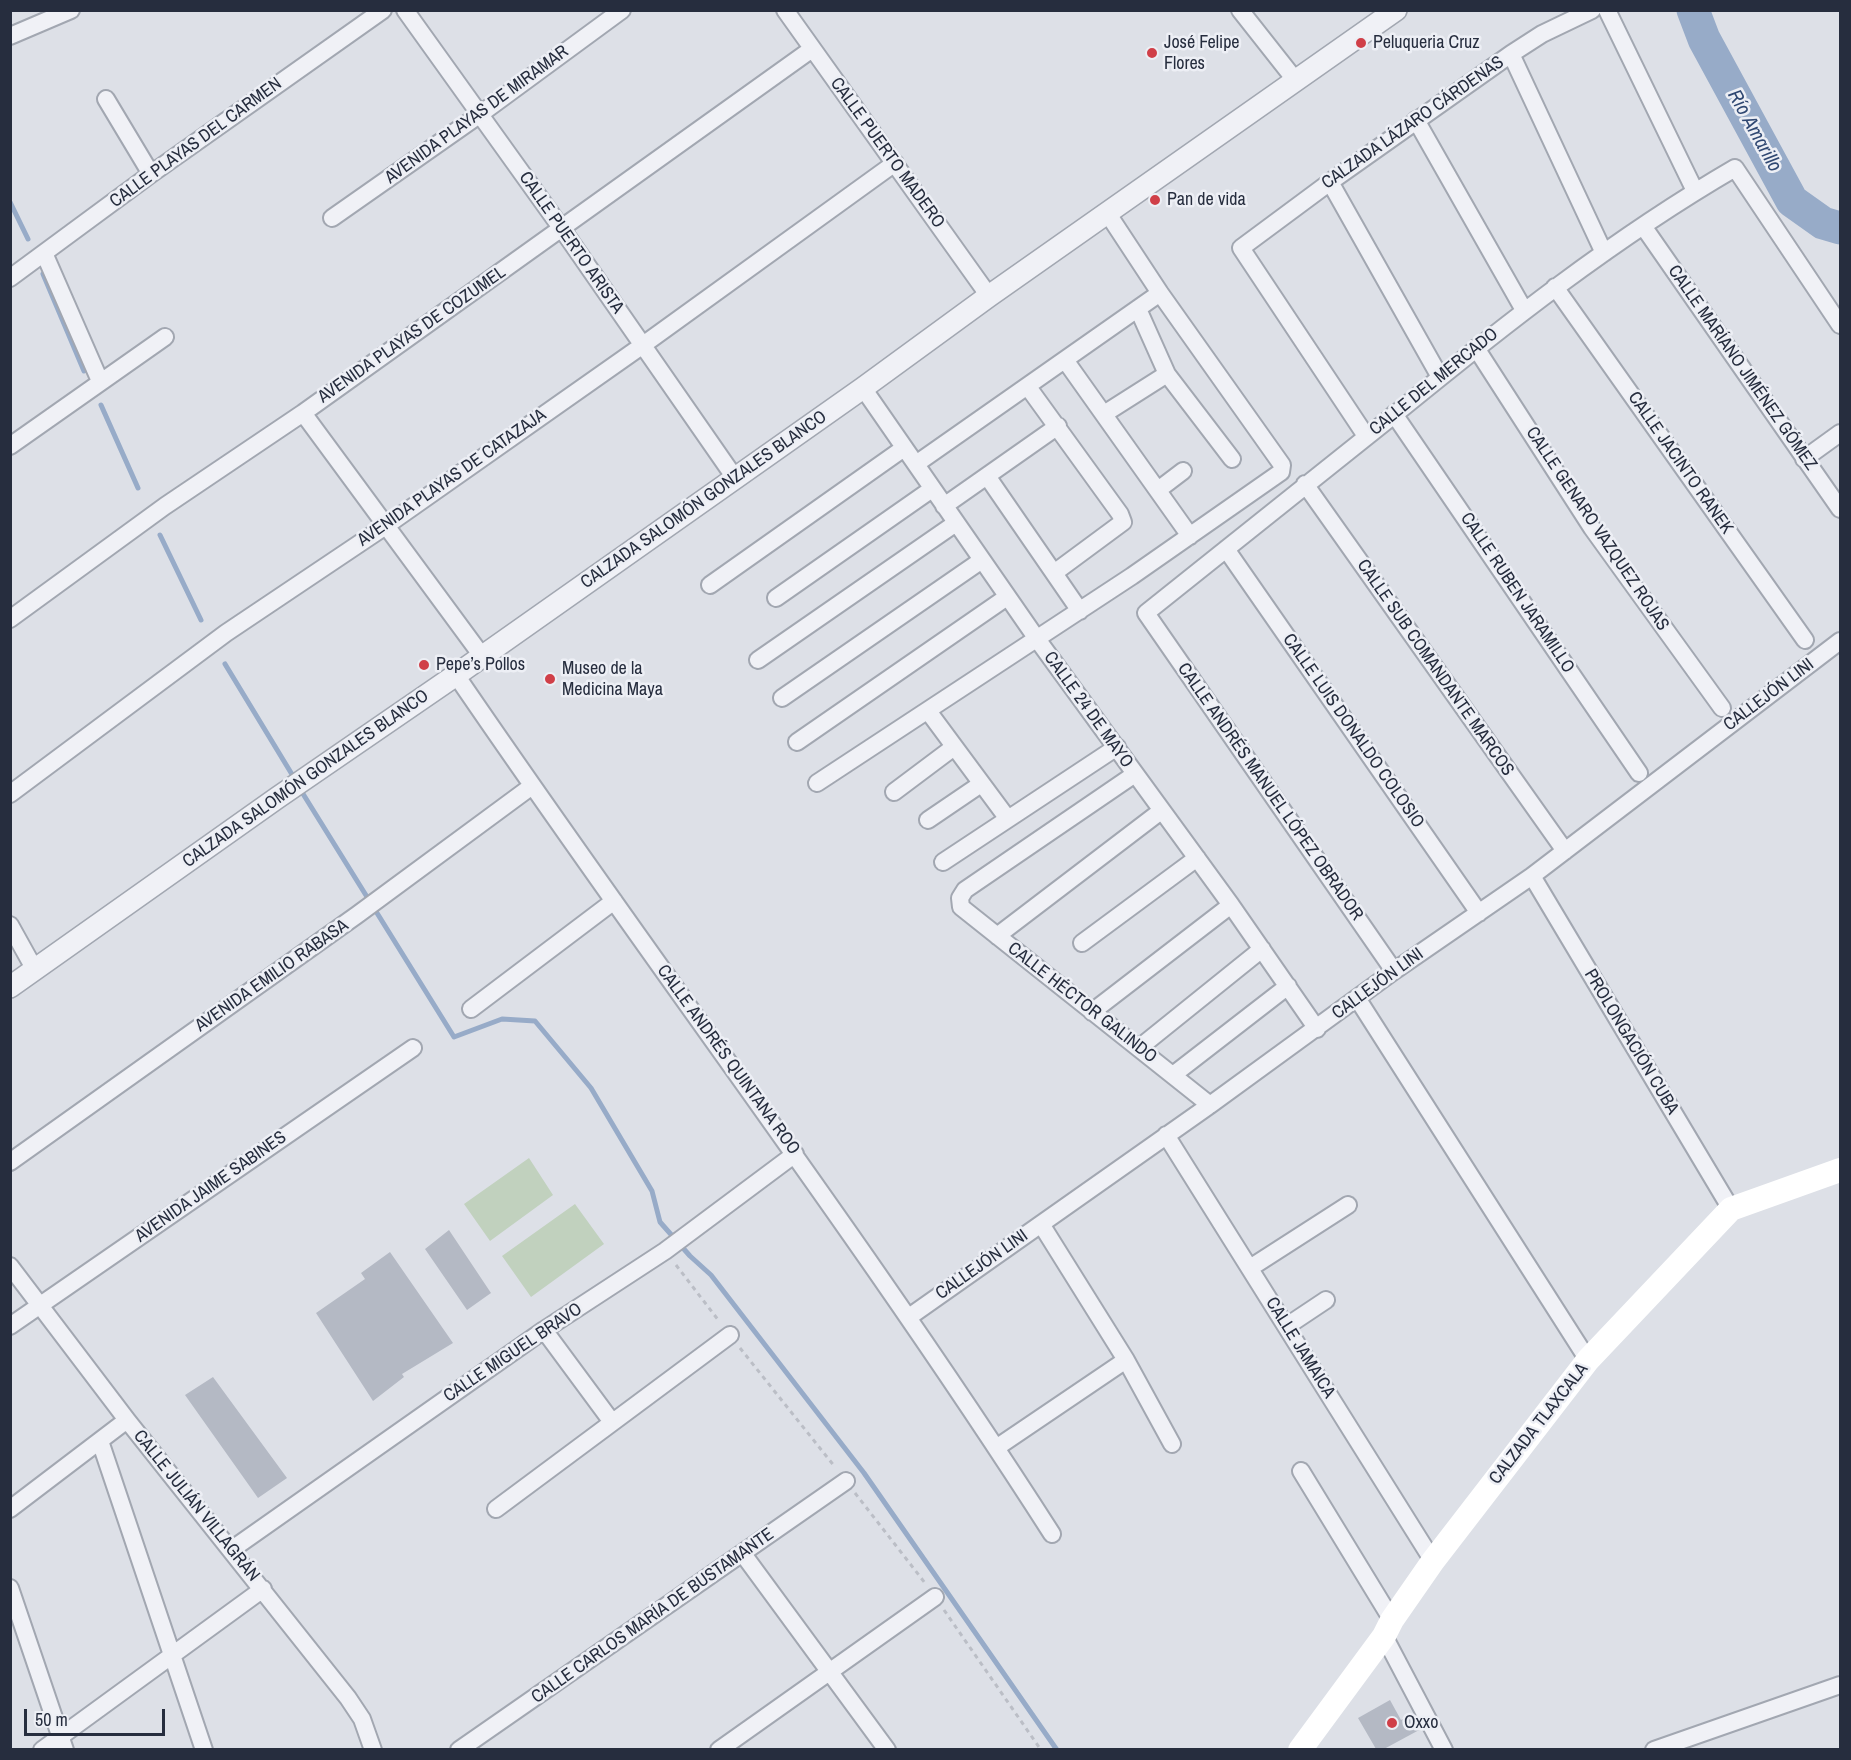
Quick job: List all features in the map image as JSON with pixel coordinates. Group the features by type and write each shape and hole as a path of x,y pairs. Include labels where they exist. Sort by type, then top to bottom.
{"main road":[{"name":"CALZADA TLAXCALA","path":"1304,1748 1433,1561 1588,1360 1731,1209 1840,1170"}],"street":[{"path":"10,36 71,10"},
{"name":"CALLE PLAYAS DEL CARMEN","path":"10,278 151,174 383,10"},
{"name":"CALLE PUERTO ARISTA","path":"405,10 562,229 735,478"},
{"name":"AVENIDA PLAYAS DE MIRAMAR","path":"332,218 479,115 622,10"},
{"name":"CALLE PUERTO MADERO","path":"785,10 989,296"},
{"path":"1240,10 1296,81"},
{"name":"CALZADA SALOMÓN GONZALES BLANCO","path":"10,987 277,798 456,675 1396,10"},
{"name":"CALZADA LÁZARO CÁRDENAS","path":"1366,436 1240,248 1511,54 1542,34 1592,10"},
{"path":"1607,10 1695,191"},
{"name":"AVENIDA PLAYAS DE COZUMEL","path":"10,619 165,506 303,413 812,49"},
{"path":"1511,54 1604,253"},
{"path":"106,99 151,174"},
{"path":"1416,120 1524,310"},
{"name":"AVENIDA PLAYAS DE CATAZAJA","path":"10,794 226,633 387,525 643,345 895,163"},
{"name":"CALLE DEL MERCADO","path":"1146,613 1524,310 1695,191 1735,168 1840,325"},
{"path":"1330,182 1440,377"},
{"path":"818,783 1080,611 1281,472 1282,465 1160,293 1108,214"},
{"name":"CALLE MARÍANO JIMÉNEZ GÓMEZ","path":"1643,226 1840,509"},
{"path":"44,253 100,381"},
{"name":"CALLE JACINTO RANEK","path":"1555,287 1805,640"},
{"path":"916,464 1160,293"},
{"path":"1138,309 1167,374 1232,459"},
{"path":"10,446 165,337"},
{"name":"CALLE GENARO VAZQUEZ ROJAS","path":"1476,348 1592,528 1722,708"},
{"path":"1065,360 1190,536"},
{"path":"1104,414 1167,374"},
{"path":"1029,387 1120,514 1123,522 1054,573"},
{"name":"CALLE 24 DE MAYO","path":"863,388 1007,597 1231,904 1317,1029"},
{"path":"303,413 482,656"},
{"name":"CALLE RUBEN JARAMILLO","path":"1394,414 1639,773"},
{"path":"944,506 1058,426"},
{"path":"1804,459 1840,433"},
{"path":"710,585 904,448"},
{"path":"1158,490 1183,471"},
{"path":"987,476 1080,611"},
{"name":"CALLE SUB COMANDANTE MARCOS","path":"1305,484 1565,851"},
{"path":"776,598 932,489"},
{"path":"758,660 956,523"},
{"name":"CALLE LUIS DONALDO COLOSIO","path":"1226,549 1479,913"},
{"path":"782,698 982,560"},
{"path":"797,742 1007,597"},
{"name":"CALLE ANDRÉS MANUEL LÓPEZ OBRADOR","path":"1146,613 1394,971"},
{"name":"CALLEJÓN LINI","path":"909,1317 1317,1029 1394,971 1532,876 1840,641"},
{"name":"CALLE ANDRÉS QUINTANA ROO","path":"456,675 532,786 909,1317 1052,1534"},
{"path":"928,711 1008,819"},
{"path":"894,792 954,747"},
{"path":"943,862 1117,747"},
{"name":"CALLE HÉCTOR GALINDO","path":"1135,774 965,890 960,898 961,907 1210,1105"},
{"path":"928,820 981,784"},
{"name":"AVENIDA EMILIO RABASA","path":"10,1162 392,890 532,786"},
{"path":"997,936 1161,811"},
{"path":"1082,943 1197,858"},
{"name":"PROLONGACIÓN CUBA","path":"1532,876 1731,1209"},
{"path":"471,1009 614,901"},
{"path":"1092,1012 1231,904"},
{"path":"10,925 35,970"},
{"path":"1139,1048 1262,949"},
{"path":"1173,1075 1288,986"},
{"path":"1357,998 1588,1360"},
{"name":"AVENIDA JAIME SABINES","path":"10,1326 413,1048"},
{"name":"CALLE JAMAICA","path":"1166,1135 1433,1561"},
{"name":"CALLE MIGUEL BRAVO","path":"231,1550 544,1330 665,1251 795,1154"},
{"path":"1250,1268 1348,1205"},
{"path":"1041,1224 1126,1360 1172,1444"},
{"name":"CALLE JULIÁN VILLAGRÁN","path":"10,1266 127,1420 348,1698 362,1719 373,1749"},
{"path":"1287,1326 1326,1300"},
{"path":"544,1330 612,1422"},
{"path":"496,1509 730,1335"},
{"path":"996,1448 1126,1360"},
{"path":"10,1509 127,1420"},
{"path":"100,1441 204,1749"},
{"path":"1301,1471 1388,1628 1444,1749"},
{"name":"CALLE CARLOS MARÍA DE BUSTAMANTE","path":"459,1749 846,1481"},
{"path":"742,1554 887,1749"},
{"path":"10,1588 62,1743"},
{"path":"42,1749 62,1743 171,1656 262,1589"},
{"path":"719,1749 935,1597"},
{"path":"1654,1749 1840,1685"}],"path":[{"path":"665,1251 935,1597 1041,1749"}],"green space":[{"path":"529,1158 553,1195 490,1241 464,1204"},
{"path":"575,1204 604,1244 531,1297 502,1256"}],"building":[{"path":"449,1230 491,1293 467,1310 425,1249"},
{"path":"390,1252 453,1343 402,1374 404,1377 373,1401 316,1313 365,1279 361,1273"},
{"path":"213,1377 287,1478 258,1498 185,1395"},
{"name":"Oxxo","path":"1390,1700 1401,1720 1413,1713 1421,1729 1384,1749 1376,1749 1358,1718"}],"waterway":[{"name":"Río Amarillo","path":"1693,10 1704,39 1792,201 1823,223 1840,228"},
{"path":"10,202 28,239"},
{"path":"43,274 84,371"},
{"path":"101,405 138,488"},
{"path":"160,535 201,620"},
{"path":"225,664 296,781"},
{"path":"300,789 454,1037 502,1019 535,1021 591,1088 652,1191 660,1222 690,1256 711,1275 864,1473 1057,1750"}],"place":[{"name":"Peluqueria Cruz","path":"1361,43"},
{"name":"José Felipe Flores","path":"1152,53"},
{"name":"Pan de vida","path":"1155,200"},
{"name":"Pepe’s Pollos","path":"424,665"},
{"name":"Museo de la Medicina Maya","path":"550,679"},
{"name":"Oxxo","path":"1392,1723"}]}
